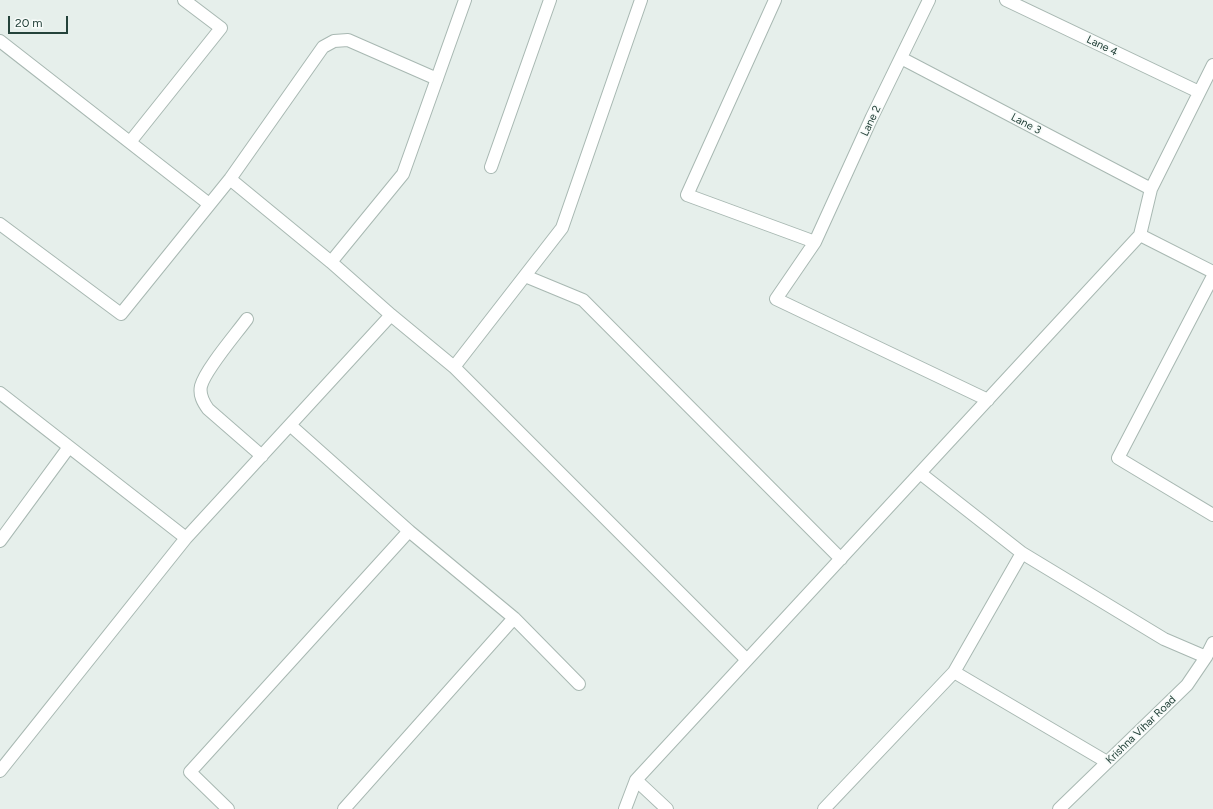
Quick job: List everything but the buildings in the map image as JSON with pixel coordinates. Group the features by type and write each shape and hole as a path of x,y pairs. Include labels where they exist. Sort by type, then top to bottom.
{"street":[{"path":"130,142 221,28 184,0"},
{"path":"330,262 403,174 465,0"},
{"path":"491,166 550,0"},
{"path":"454,367 562,228 641,0"},
{"path":"775,0 687,194 815,242"},
{"name":"Lane 2","path":"930,0 901,58 815,242 776,299 988,400"},
{"name":"Lane 4","path":"1006,0 1199,92"},
{"path":"0,224 120,314 230,179 323,48 334,41 348,40 437,79"},
{"path":"0,41 209,204"},
{"name":"Lane 3","path":"901,58 1151,189"},
{"path":"625,809 636,780 1140,235 1151,189 1213,65"},
{"path":"230,179 454,367 747,660"},
{"path":"1140,235 1213,272"},
{"path":"525,276 583,300 841,559"},
{"path":"1213,276 1118,458 1213,515"},
{"path":"0,771 186,538 391,315"},
{"path":"247,319 206,374 201,387 202,401 208,409 262,456"},
{"path":"0,393 186,538"},
{"path":"290,425 409,531 514,618 579,684"},
{"path":"2,534 69,447"},
{"path":"920,473 1022,553 1164,639 1206,658"},
{"path":"228,809 190,772 409,531"},
{"path":"824,809 954,672 1022,553"},
{"path":"344,809 514,618"},
{"name":"Krishna Vihar Road","path":"1059,809 1187,685 1206,658 1213,643"},
{"path":"954,672 1107,762"},
{"path":"636,780 667,809"}]}
